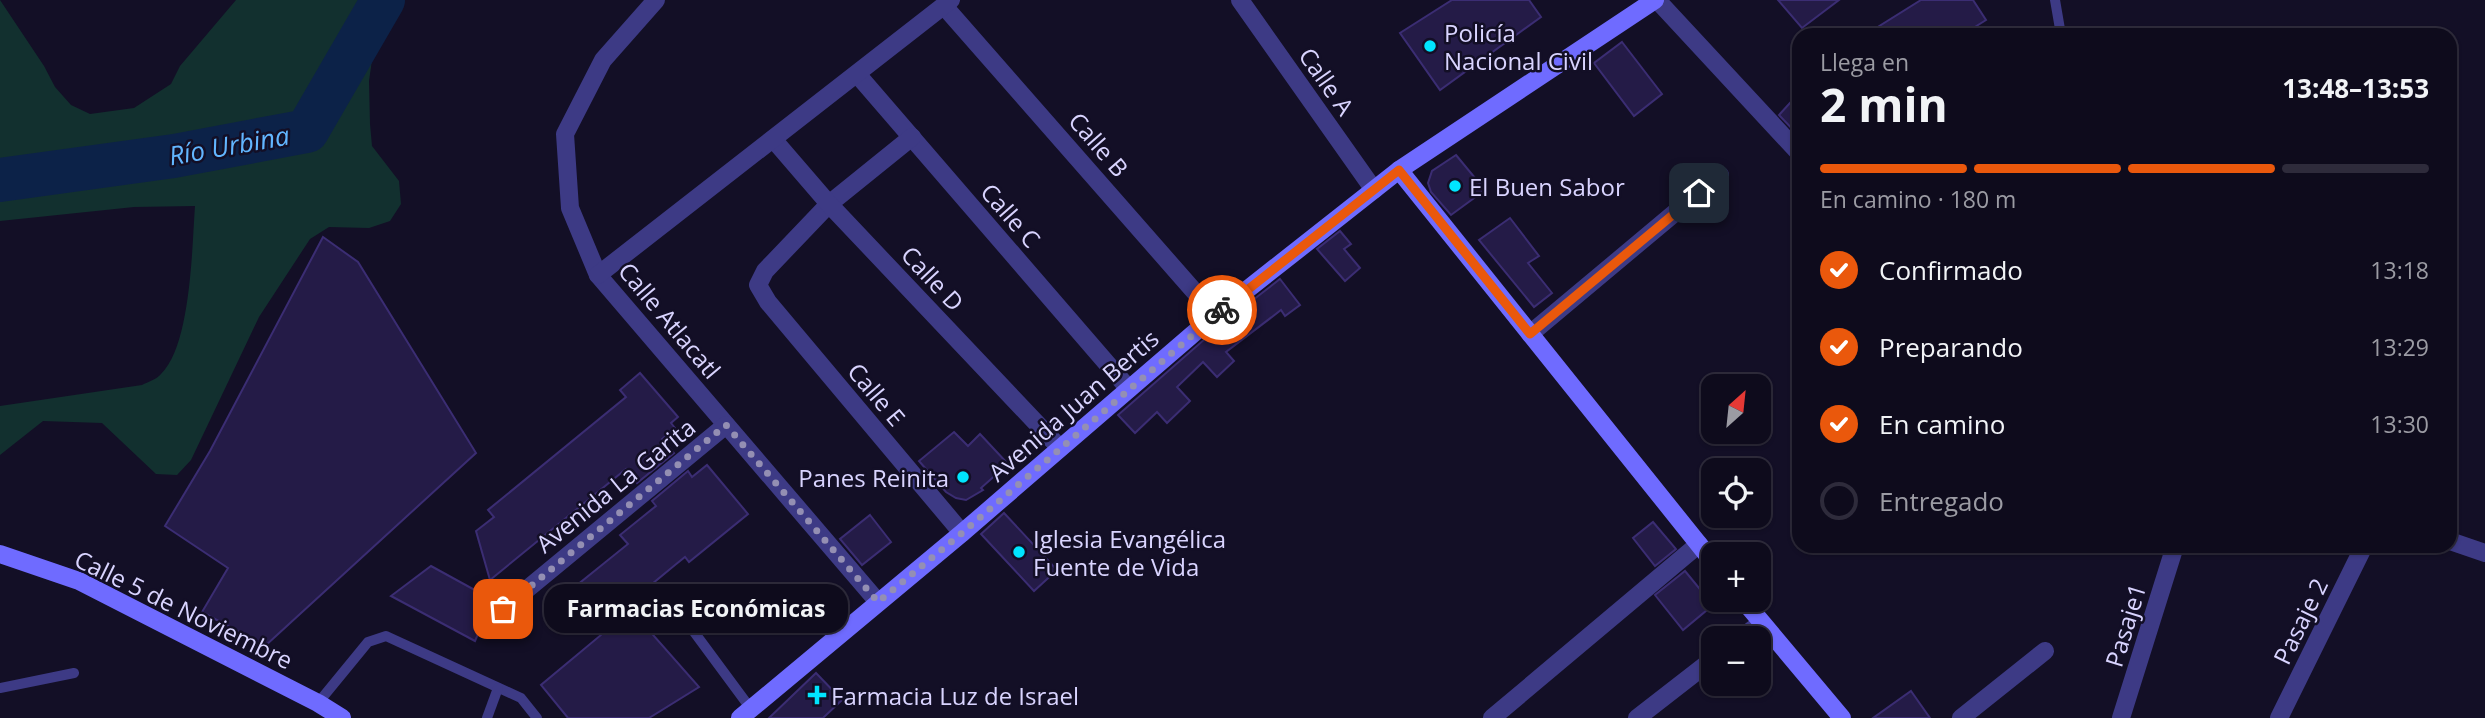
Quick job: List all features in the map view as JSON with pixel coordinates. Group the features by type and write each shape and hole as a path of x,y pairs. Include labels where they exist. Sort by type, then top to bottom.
{"main road":[{"name":"Avenida Juan Bertis","path":"746,713 962,533 1215,315 1399,170 1656,0"},
{"path":"1399,170 1701,547"},
{"name":"Calle 5 de Noviembre","path":"0,554 79,581 318,703 342,718"},
{"path":"1752,612 1842,718"},
{"path":"318,703 329,718"},
{"path":"318,703 355,718"}],"street":[{"name":"Calle Atlacatl","path":"656,0 603,60 565,134 569,208 598,275 878,602"},
{"name":"Calle A","path":"1240,0 1374,190"},
{"path":"1656,0 1792,146"},
{"path":"598,275 947,3"},
{"name":"Calle B","path":"947,3 1215,315"},
{"name":"Calle C","path":"857,74 1129,389"},
{"path":"829,204 912,137"},
{"name":"Calle D","path":"774,139 829,204 1060,448"},
{"path":"1530,334 1720,175"},
{"name":"Calle E","path":"829,204 765,271 758,285 768,302 962,533"},
{"name":"Avenida La Garita","path":"503,609 726,425"},
{"path":"2457,543 2485,553"},
{"path":"1492,718 1699,544"},
{"name":"Pasaje1","path":"2121,718 2173,553"},
{"name":"Pasaje 2","path":"2279,718 2361,553"},
{"path":"1757,626 1761,623"},
{"path":"1961,718 2045,651"},
{"path":"1637,718 1701,668"}],"lane":[{"path":"2055,0 2060,28"},
{"path":"683,617 746,713"},
{"path":"318,703 368,642 386,636 521,698 537,718"},
{"path":"0,688 74,673"},
{"path":"487,718 498,688"}],"green space":[{"path":"0,0 55,87 71,105 90,114 134,108 171,84 180,66 236,0 396,0 391,20 372,60 369,81 370,124 372,146 399,181 401,204 390,221 369,228 329,227 310,239 259,317 191,460 177,475 156,474 102,423 43,421 0,455 0,406 142,385 161,374 179,341 184,319 191,270 195,206 134,207 0,221"}],"building":[{"path":"1452,0 1529,0 1541,17 1440,90 1400,33"},
{"path":"1778,0 1839,0 1802,28"},
{"path":"1921,0 1973,0 1986,20 1973,28 1876,28"},
{"path":"1622,42 1662,94 1634,116 1594,63"},
{"path":"1792,101 1792,129 1779,115"},
{"name":"El Buen Sabor","path":"1456,155 1485,190 1451,215 1431,192 1428,183 1432,171"},
{"path":"1510,218 1539,256 1528,263 1552,293 1534,307 1479,240"},
{"path":"1340,231 1351,244 1344,249 1360,268 1345,281 1317,249"},
{"path":"323,237 358,262 476,453 265,646 202,612 228,568 165,526 210,451"},
{"path":"1280,279 1300,305 1285,316 1281,310 1226,352 1234,361 1217,377 1203,362 1177,387 1190,401 1167,423 1157,412 1135,433 1118,415 1222,324"},
{"path":"640,373 678,417 671,423 675,428 662,439 674,453 637,483 626,469 490,580 476,531 494,517 488,510 626,397 620,390"},
{"name":"Panes Reinita","path":"954,432 968,446 980,434 1008,464 981,488 983,490 966,500 946,492 919,461"},
{"path":"707,465 748,514 689,562 685,557 675,565 646,589 651,595 631,610 699,687 649,718 568,718 541,685 601,635 566,594 628,544 620,535 656,506 652,501 688,471 692,477"},
{"name":"Iglesia Evangélica Fuente de Vida","path":"1004,513 1057,570 1034,591 981,534"},
{"path":"870,515 891,542 862,565 840,539"},
{"path":"1653,522 1676,549 1655,566 1633,538"},
{"path":"431,566 493,600 475,641 391,596"},
{"path":"1685,571 1701,590 1701,612 1705,612 1683,630 1655,595"},
{"path":"816,673 842,700 823,718 769,718"},
{"path":"1911,691 1930,718 1873,718"}],"waterway":[{"name":"Río Urbina","path":"0,180 174,156 307,131 383,0"}],"way so far":[{"path":"503,609 726,425 878,602 1222,310"}],"place":[{"name":"Policía Nacional Civil","path":"1430,46"},
{"name":"El Buen Sabor","path":"1455,186"},
{"name":"Panes Reinita","path":"963,477"},
{"name":"Iglesia Evangélica Fuente de Vida","path":"1019,552"},
{"name":"Farmacias Económicas","path":"503,609"},
{"name":"Farmacia Luz de Israel","path":"817,695"}],"route":[{"path":"1222,310 1399,170 1530,334 1699,193"}]}
